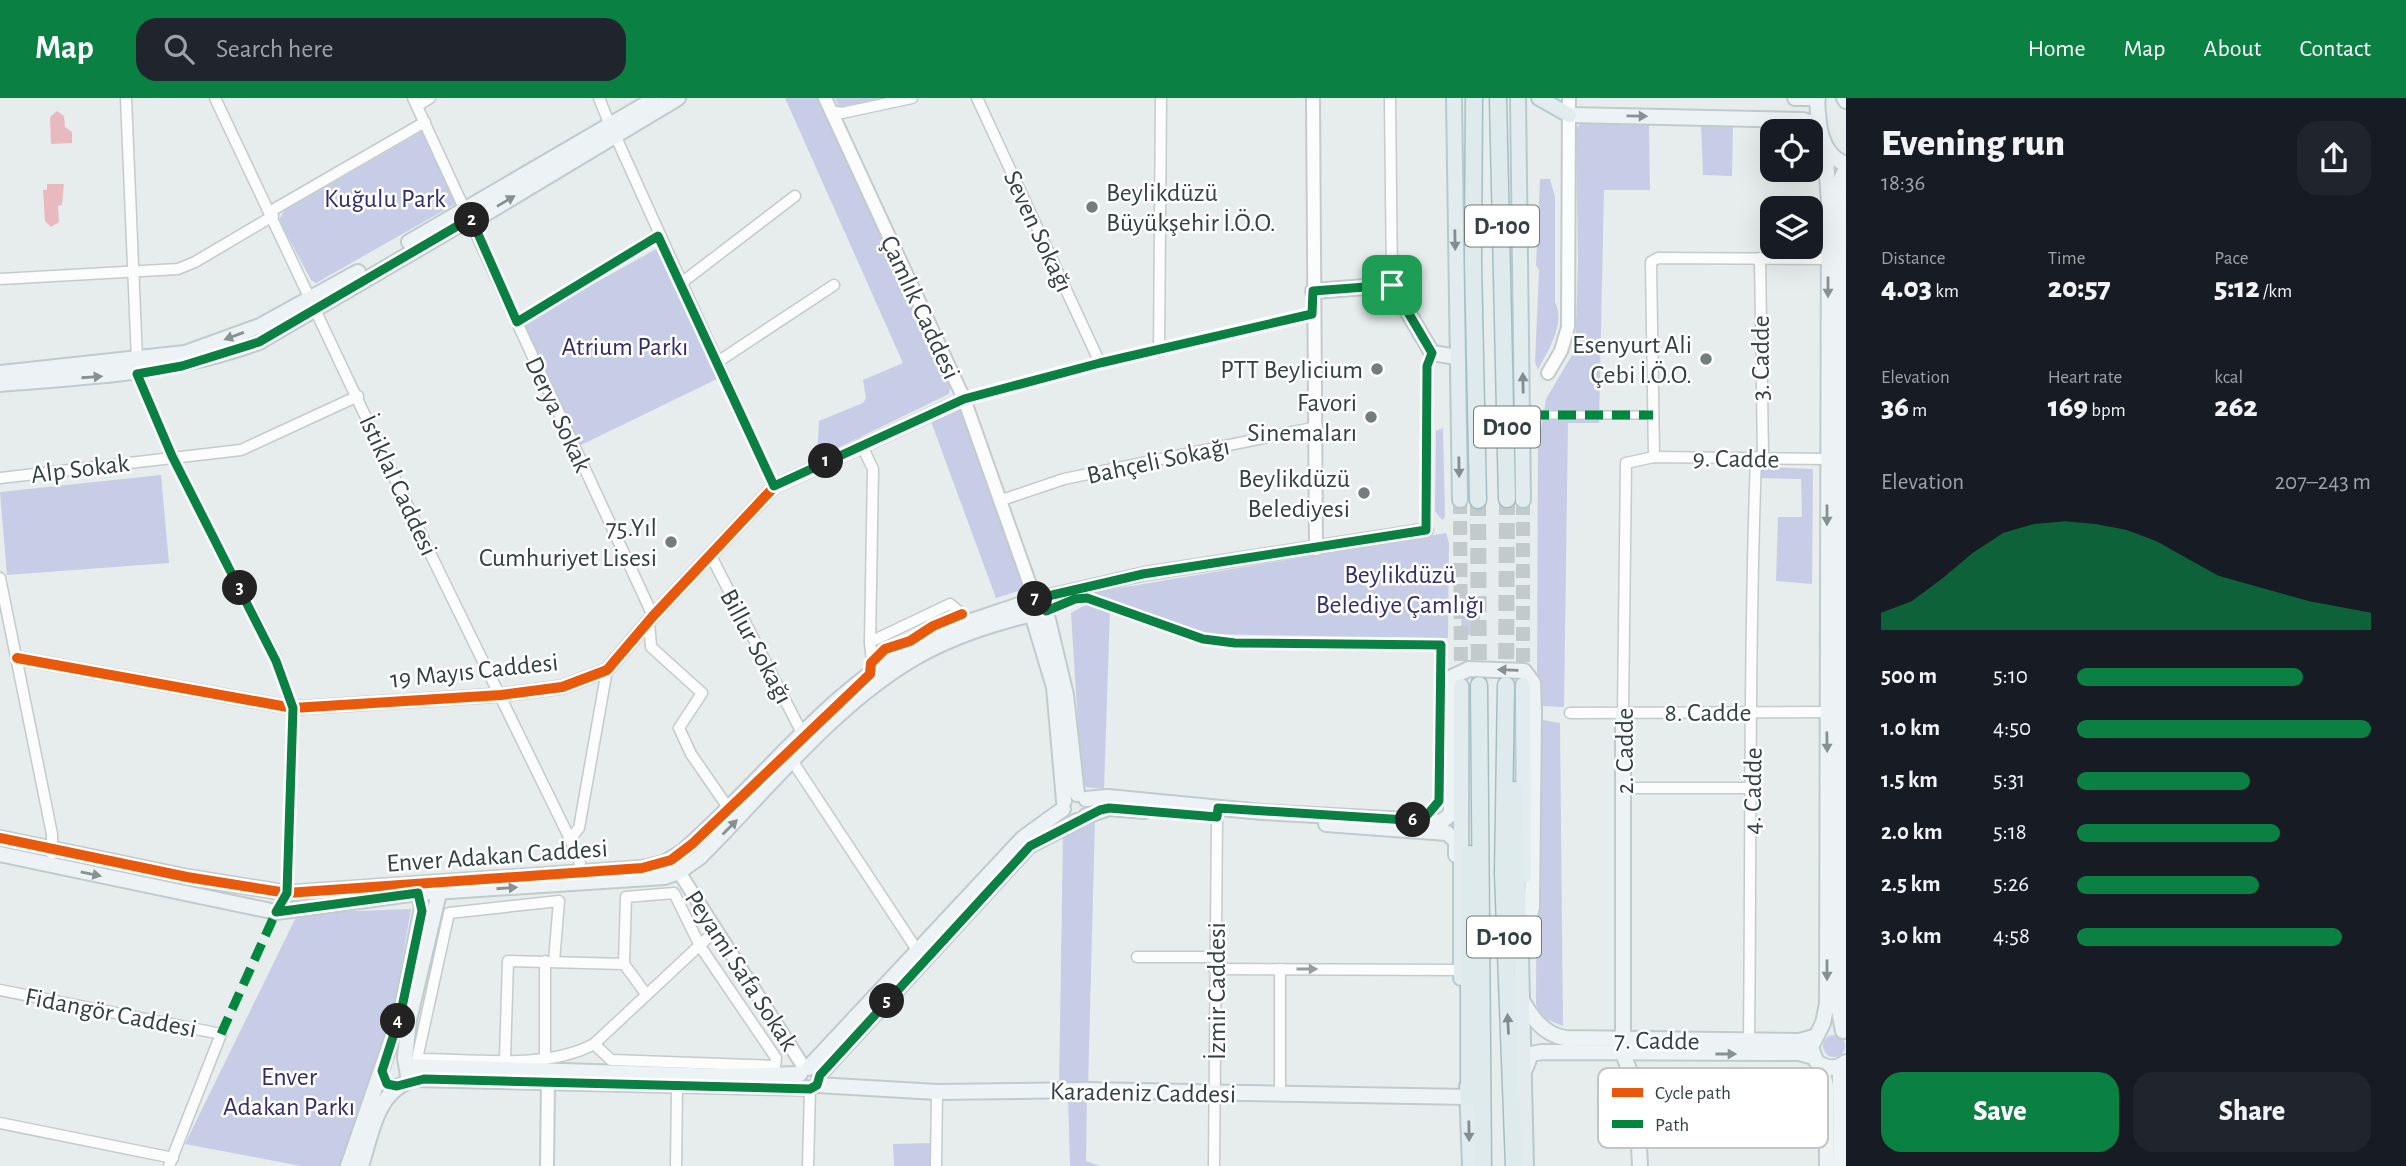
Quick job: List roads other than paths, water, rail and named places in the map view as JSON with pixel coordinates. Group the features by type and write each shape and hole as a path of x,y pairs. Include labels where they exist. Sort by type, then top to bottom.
{"highway":[{"path":"1463,98 1473,263"},
{"name":"D-100","path":"1474,98 1473,263 1478,500"},
{"name":"D-100","path":"1498,98 1505,355"},
{"path":"1505,355 1511,296 1518,99"},
{"name":"D100","path":"1505,355 1515,500"},
{"name":"D-100","path":"1479,685 1483,1166"},
{"name":"D-100","path":"1514,1166 1503,888 1506,708 1515,685"},
{"path":"1506,708 1513,741 1518,927"},
{"path":"1469,1097 1470,789 1479,752"}],"main road":[{"path":"0,373 195,363 259,342 312,303 468,214 485,214 613,130 656,98"},
{"path":"613,130 678,98"},
{"path":"1454,98 1460,500"},
{"path":"1539,98 1569,115 1760,119"},
{"path":"1795,98 1817,98 1818,119"},
{"path":"1515,500 1518,99"},
{"path":"1823,140 1828,163 1829,259 1838,460"},
{"path":"1825,146 1838,161 1846,163"},
{"path":"1845,1032 1839,1010 1838,460 1844,194 1841,179 1846,169"},
{"path":"1313,291 1392,285 1432,353 1457,357"},
{"path":"0,384 137,367"},
{"path":"1035,599 1054,688 1073,801 1067,817 1081,819"},
{"name":"Enver Adakan Caddesi","path":"52,858 276,912 418,893 664,877 803,735 873,672 911,647 1035,599"},
{"name":"Enver Adakan Caddesi","path":"0,854 52,858 287,893 675,866 700,857 869,689 908,662 951,641 1039,612"},
{"path":"810,1078 1030,846 1081,819 1109,808 1426,821 1447,819 1451,809 1450,690 1452,677 1469,669 1518,670 1528,673 1533,683 1532,907 1518,964"},
{"path":"1515,685 1524,876 1518,927 1518,964 1526,1166"},
{"path":"1461,686 1459,869 1463,1058 1469,1097 1470,1166"},
{"name":"2. Cadde","path":"1623,713 1623,1054"},
{"path":"1820,1068 1811,1047 1827,1004 1838,713"},
{"path":"810,1078 917,950 1023,838 1073,801 1108,797 1217,812 1447,833 1456,841 1459,869"},
{"path":"1073,801 1089,810 1081,819"},
{"path":"0,838 52,858"},
{"path":"348,1166 401,1012 422,911 418,893"},
{"path":"361,1166 382,1103 404,1075 410,1020 439,893"},
{"name":"7. Cadde","path":"1520,996 1539,1025 1556,1036 1799,1041 1816,1035 1827,1027 1845,1032"},
{"name":"7. Cadde","path":"1523,1073 1528,1059 1536,1052 1799,1053 1832,1068 1845,1063"},
{"path":"1623,1054 1629,1068"},
{"path":"383,1069 394,1060 404,1075"},
{"path":"1841,1166 1840,1077 1845,1063"},
{"path":"383,1069 387,1084 404,1075"},
{"name":"Karadeniz Caddesi","path":"404,1075 810,1078 937,1093 1216,1092 1469,1097"},
{"name":"Karadeniz Caddesi","path":"404,1075 424,1079 677,1087 810,1078"},
{"path":"1639,1148 1640,1166"},
{"path":"1827,1148 1827,1166"}],"street":[{"path":"126,98 137,367 172,456 276,661 293,708 287,893 276,912"},
{"name":"İstiklal Caddesi","path":"215,98 430,553 570,839 580,863 579,872"},
{"path":"415,102 430,98"},
{"path":"599,98 658,236 774,486"},
{"path":"828,104 842,113 912,98"},
{"name":"Seven Sokağı","path":"977,98 1100,363"},
{"path":"1160,351 1161,98"},
{"path":"1313,98 1312,314 1317,427 1316,549"},
{"path":"1390,98 1392,285"},
{"path":"1548,373 1561,351 1568,327 1569,98"},
{"name":"Derya Sokak","path":"415,102 651,618 651,647 702,693 679,728 691,754 729,809"},
{"name":"Çamlık Caddesi","path":"828,104 964,399 1035,599"},
{"path":"0,279 178,269 195,262 425,122"},
{"path":"680,284 795,196"},
{"path":"517,322 658,236"},
{"path":"1654,457 1651,262 1658,258 1760,258"},
{"name":"3. Cadde","path":"1760,259 1760,457"},
{"path":"1823,259 1829,259"},
{"path":"716,363 834,285"},
{"path":"964,399 1100,363 1312,314"},
{"path":"1426,530 1427,376 1432,353"},
{"name":"Alp Sokak","path":"0,478 241,450 358,396"},
{"name":"19 Mayıs Caddesi","path":"16,658 293,708 501,695 562,687 607,670 651,618 774,486 964,399"},
{"path":"1531,415 1653,415"},
{"name":"Bahçeli Sokağı","path":"1002,500 1064,480 1317,427"},
{"path":"861,444 873,469 870,642 873,672"},
{"name":"9. Cadde","path":"1626,463 1654,457 1838,460"},
{"name":"4. Cadde","path":"1749,1041 1753,712 1751,599 1760,457"},
{"name":"2. Cadde","path":"1623,713 1626,463"},
{"name":"Enver Adakan Caddesi","path":"1035,599 1143,574 1426,530"},
{"name":"Billur Sokağı","path":"710,556 803,735"},
{"path":"0,578 52,834 52,858"},
{"path":"1039,612 1075,599 1087,598 1203,639 1235,643 1441,645 1439,801 1426,821"},
{"path":"870,642 950,604 972,622"},
{"path":"570,839 579,828 607,670"},
{"name":"8. Cadde","path":"1570,713 1838,713"},
{"path":"793,762 917,950"},
{"path":"1625,788 1752,788"},
{"name":"İzmir Caddesi","path":"1214,1166 1217,812"},
{"name":"Peyami Safa Sokak","path":"675,866 810,1078"},
{"path":"594,1044 611,1060 775,1066 776,1058 700,946 674,893 626,897 624,964 646,994"},
{"path":"545,1059 550,961 559,901 449,913 417,1059 545,1059 574,1055 594,1044 715,931"},
{"path":"1138,957 1280,969 1461,970"},
{"path":"505,1059 508,961 624,964"},
{"path":"1280,969 1280,1095"},
{"name":"Fidangör Caddesi","path":"0,990 221,1034 171,1162"},
{"path":"808,1166 810,1078"},
{"path":"547,1166 548,1082"},
{"path":"676,1166 677,1087"},
{"path":"936,1166 937,1093"},
{"path":"0,1123 171,1162"}],"tunnel":[{"path":"1506,683 1507,499"},
{"path":"1460,500 1461,684"},
{"path":"1478,500 1479,683"},
{"path":"1523,500 1523,683"}],"place":[{"name":"Beylikdüzü Büyükşehir İ.Ö.O.","path":"1092,207"},
{"name":"Esenyurt Ali Çebi İ.Ö.O.","path":"1706,359"},
{"name":"PTT Beylicium","path":"1377,369"},
{"name":"Favori Sinemaları","path":"1371,417"},
{"name":"Beylikdüzü Belediyesi","path":"1364,493"},
{"name":"75.Yıl Cumhuriyet Lisesi","path":"671,542"}],"park label":[{"name":"Kuğulu Park","path":"385,198"},
{"name":"Atrium Parkı","path":"625,346"},
{"name":"Beylikdüzü Belediye Çamlığı","path":"1400,589"},
{"name":"Enver Adakan Parkı","path":"289,1091"}]}
